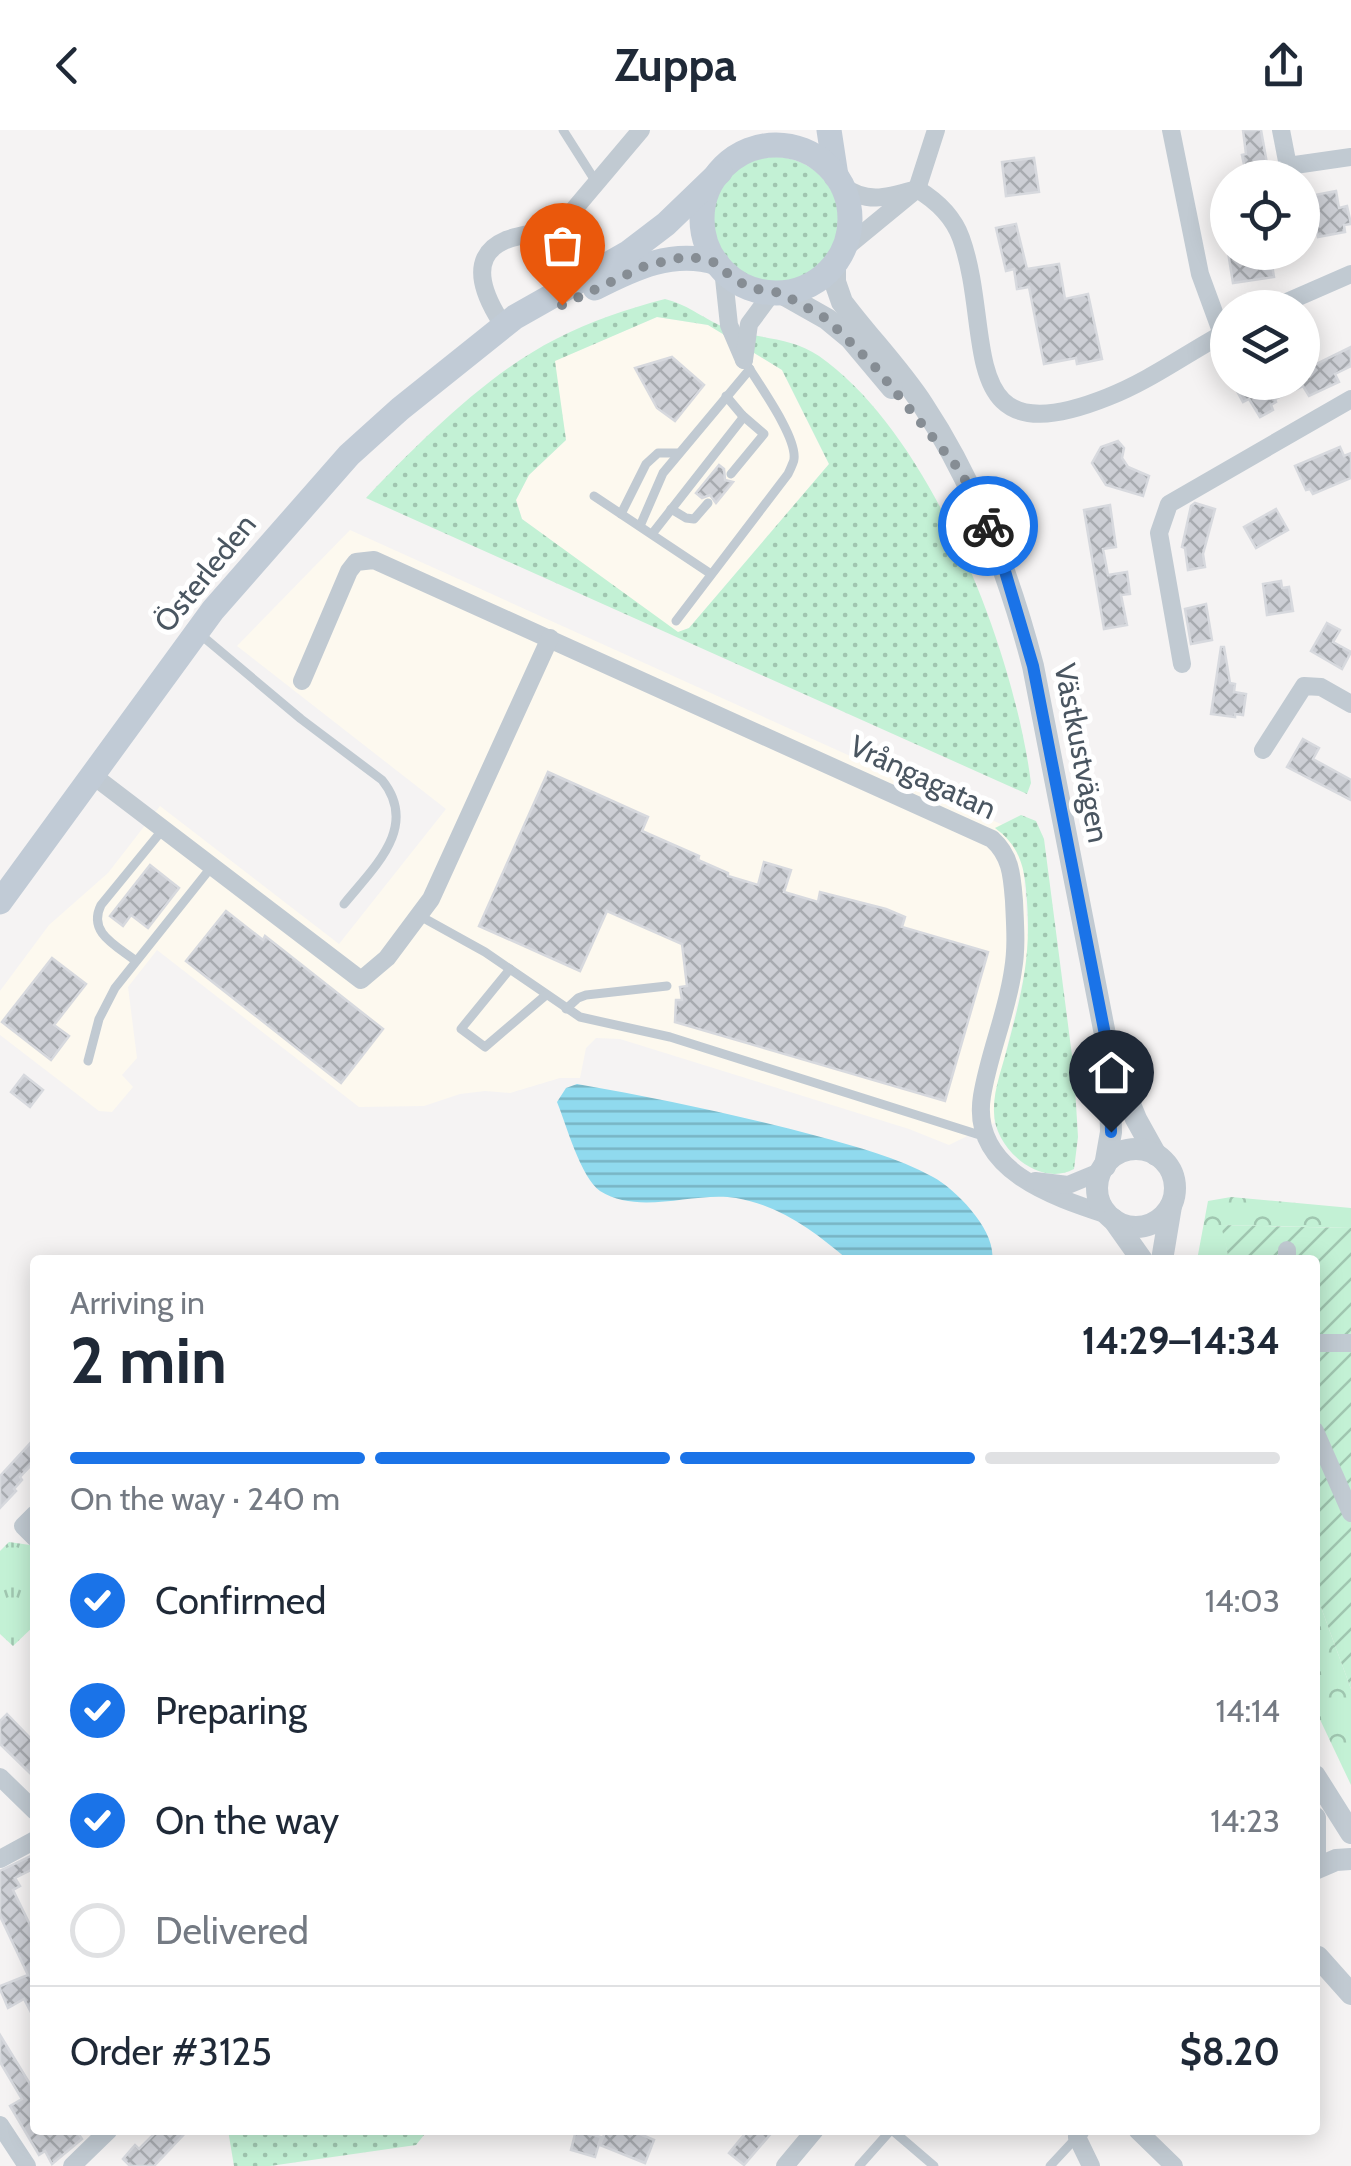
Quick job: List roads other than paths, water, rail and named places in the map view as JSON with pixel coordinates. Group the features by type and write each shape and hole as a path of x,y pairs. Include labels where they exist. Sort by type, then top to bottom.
{"main road":[{"path":"782,130 720,172 707,193 702,217 706,242 720,266 750,288 776,293 811,284 840,257 850,217 829,130"},
{"path":"760,147 802,150 822,161 839,181"},
{"name":"Österleden","path":"0,902 197,632 261,552 349,455 451,366 534,304 628,252 666,224 720,172"},
{"name":"Österleden","path":"505,328 520,326 601,285 664,260 688,256 720,266"}],"street":[{"path":"505,328 484,292 488,256 506,240 553,230 598,184 641,130"},
{"path":"840,257 917,189 936,130"},
{"path":"1170,130 1200,274 1210,298"},
{"path":"1281,130 1288,166 1351,157"},
{"path":"839,181 852,194 873,199 917,189 944,208 961,237 986,372 1001,402 1012,410 1037,416 1118,393 1210,341"},
{"name":"Västkustvägen","path":"840,257 835,282 842,302 924,405 985,518 1004,568 1033,666 1109,1055 1111,1132 1098,1192 1110,1217 1138,1255"},
{"path":"720,266 728,325 747,365"},
{"path":"1314,290 1351,274"},
{"path":"747,365 749,324 776,293"},
{"name":"Västkustvägen","path":"776,293 827,319 850,338 961,472"},
{"path":"1182,664 1159,532 1169,504 1351,399"},
{"name":"Vrångagatan","path":"302,681 348,572 362,559 374,560 970,827 1001,848 1009,861 1016,944 1010,988 982,1096 986,1137"},
{"path":"91,774 361,980 387,958 420,916 441,880 550,638"},
{"path":"1263,750 1304,686 1321,687 1351,704"},
{"name":"Västkustvägen","path":"1109,1055 1136,1119 1174,1178 1163,1255"},
{"path":"986,1137 999,1159 1024,1179 1124,1225 1143,1227 1162,1217 1171,1206"},
{"path":"1024,1179 1068,1184 1103,1168 1128,1150 1156,1155"},
{"path":"1320,1343 1351,1343"},
{"path":"1320,1442 1351,1513"},
{"path":"0,1777 30,1806"},
{"path":"1320,1784 1351,1833"},
{"path":"0,1859 30,1843"},
{"path":"1320,1867 1351,1859"},
{"path":"1320,1958 1351,1966"},
{"path":"1320,1960 1351,1994"},
{"path":"0,2125 27,2166"},
{"path":"72,2166 104,2135"},
{"path":"785,2166 810,2135"},
{"path":"1079,2135 1091,2166"},
{"path":"1142,2135 1174,2166"}],"lane":[{"path":"564,130 598,184"},
{"path":"640,526 663,473 747,365 785,428 793,445 794,460 788,474 676,621"},
{"path":"726,396 764,434 731,474"},
{"path":"652,534 742,415"},
{"path":"622,514 646,464 658,453 678,453"},
{"path":"594,496 711,574"},
{"path":"672,509 694,519 708,503"},
{"path":"197,632 392,792 397,817 389,846 344,904"},
{"path":"136,961 100,933 96,917 101,905 164,828"},
{"path":"88,1060 107,1002 212,866"},
{"path":"420,916 510,968 566,1009 593,1022 670,1038 986,1137"},
{"path":"510,968 460,1030 484,1048 546,994"},
{"path":"566,1009 586,995 666,986"},
{"path":"860,2166 887,2135"},
{"path":"897,2135 934,2166"},
{"path":"1050,2166 1078,2135"}],"water":[{"path":"577,1084 758,1121 905,1164 943,1183 964,1202 982,1225 992,1255 842,1255 796,1221 752,1202 720,1197 650,1202 616,1198 593,1184 575,1150 557,1102 566,1088"}]}
